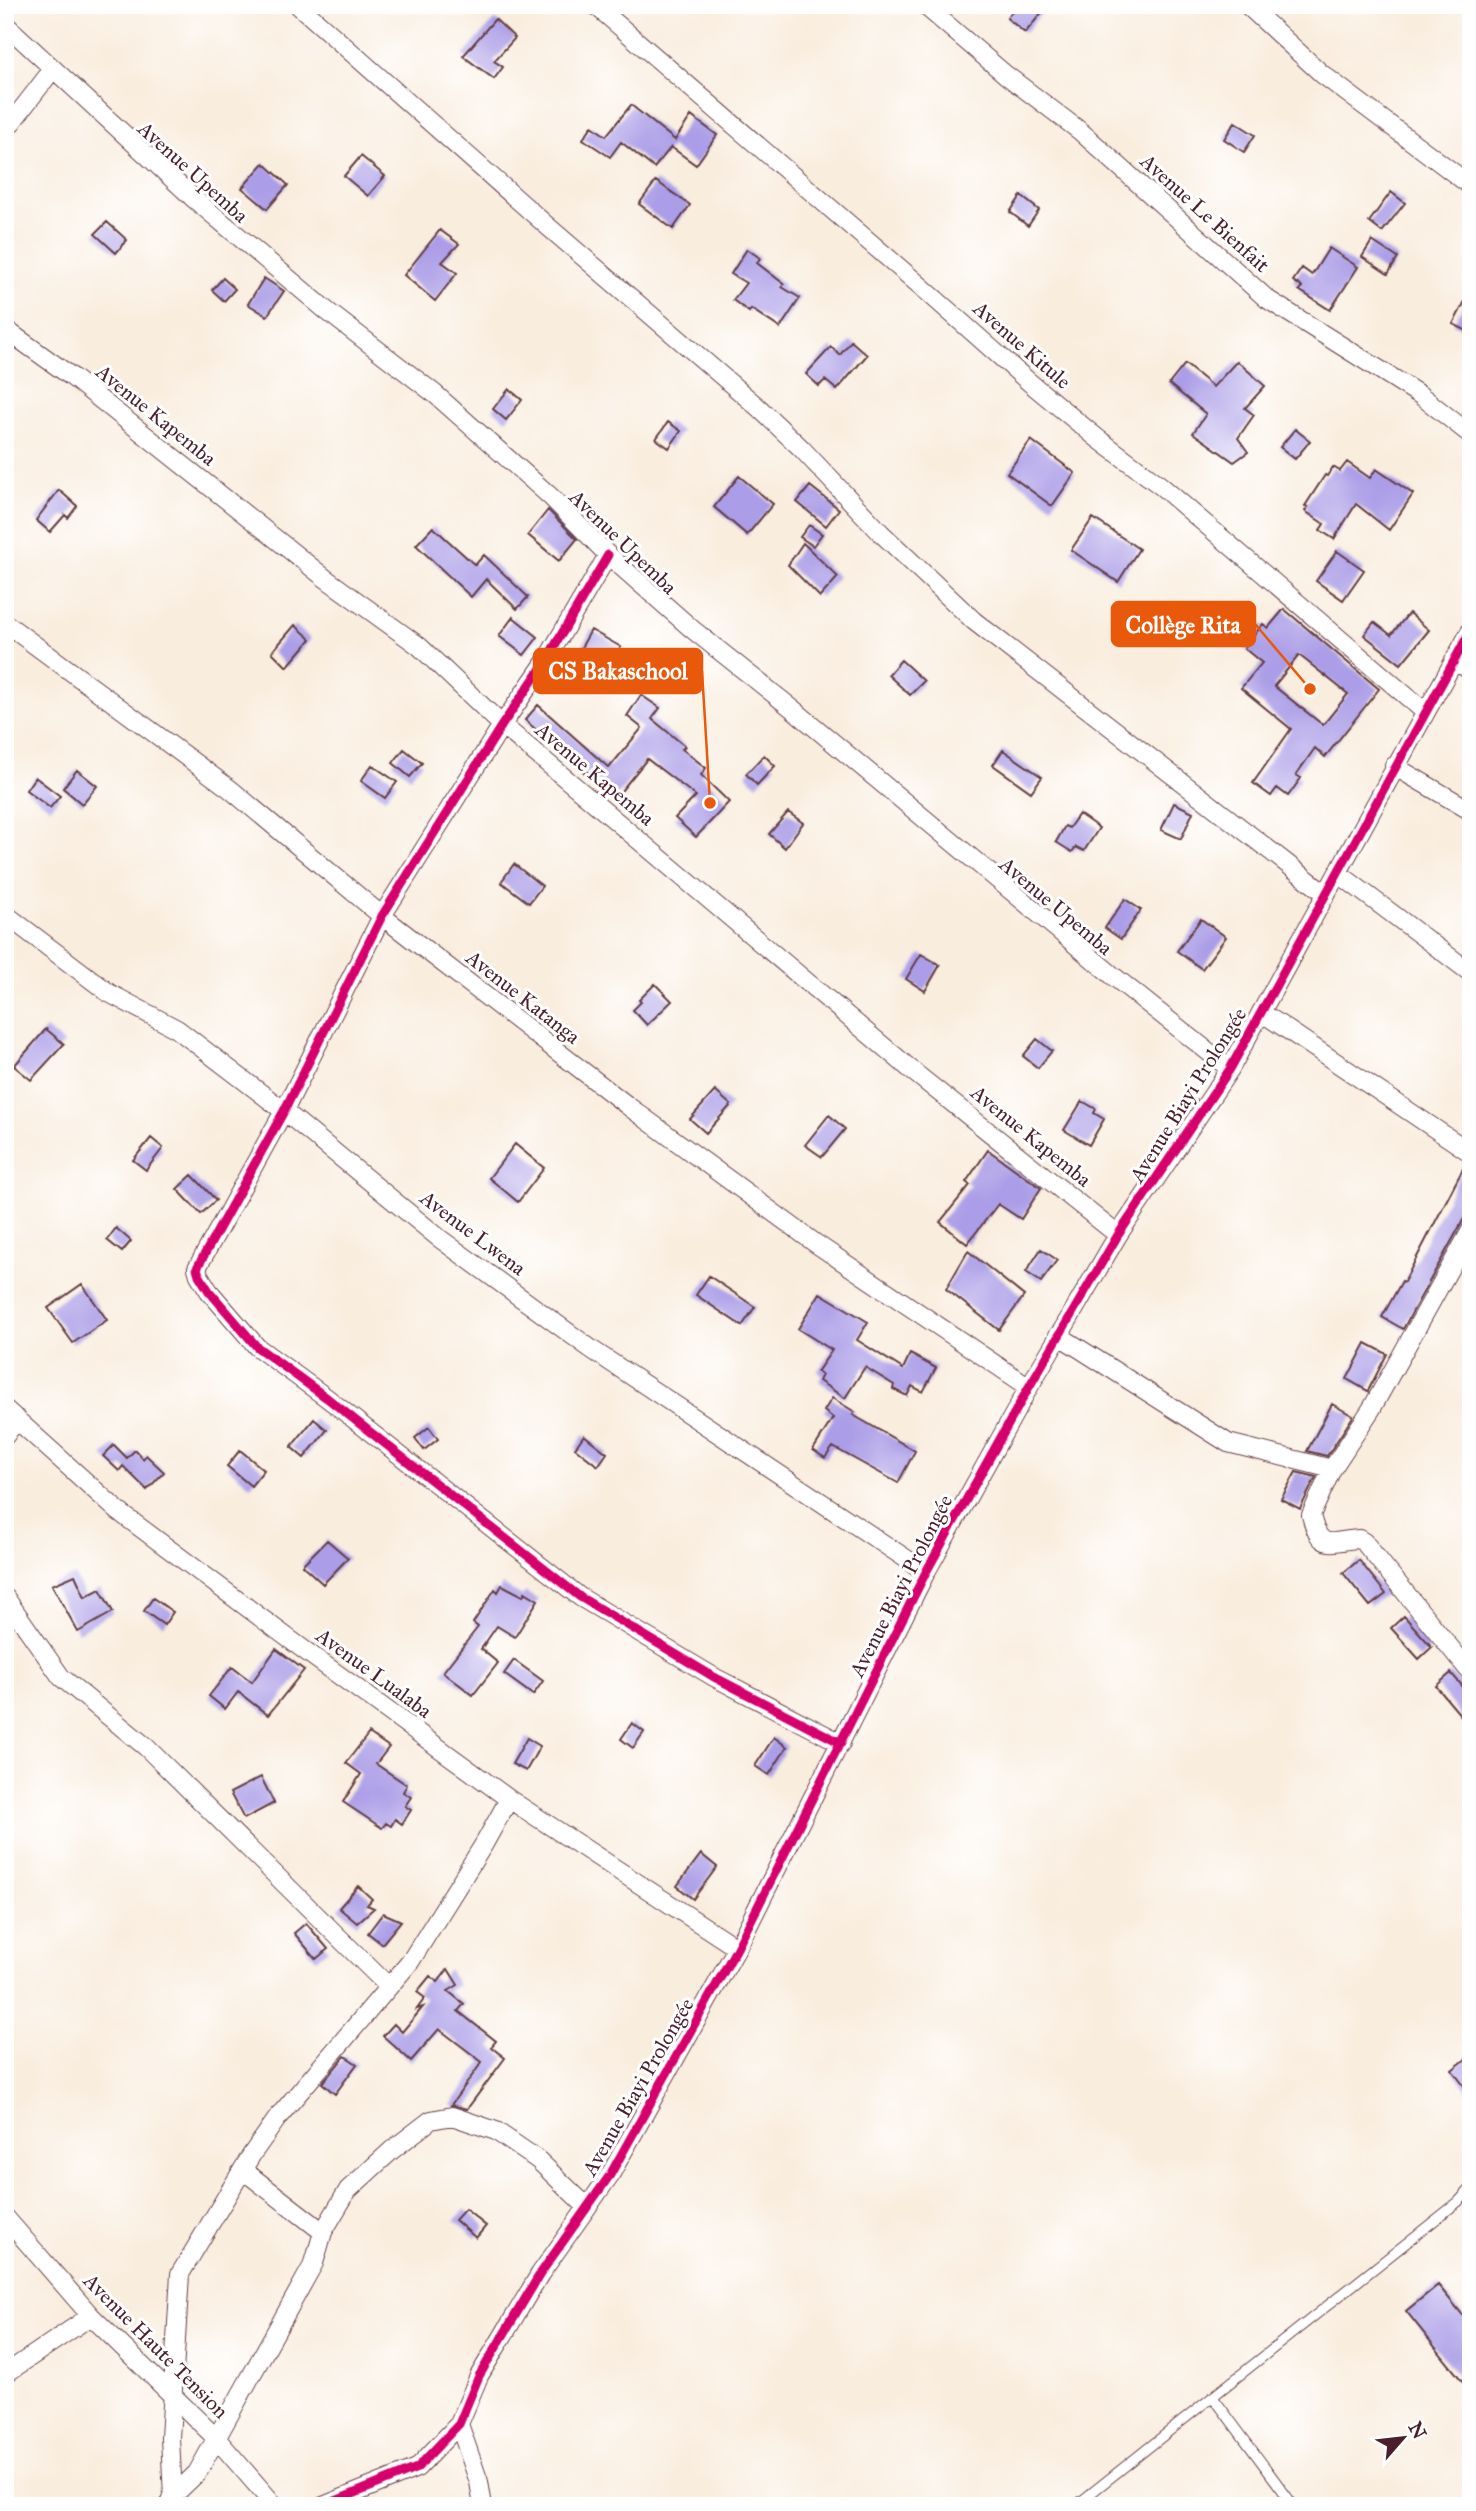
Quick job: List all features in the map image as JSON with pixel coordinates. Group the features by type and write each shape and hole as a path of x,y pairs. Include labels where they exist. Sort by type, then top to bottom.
{"street":[{"path":"298,5 545,224 759,408 801,448 881,533 974,621 1326,894"},
{"name":"Avenue Kitule","path":"595,5 1029,382 1097,439 1161,486 1425,712"},
{"name":"Avenue Le Bienfait","path":"924,5 1006,75 1080,131 1267,299 1420,395 1471,435"},
{"path":"1247,5 1322,74 1471,186"},
{"name":"Avenue Upemba","path":"5,24 192,197 327,311 454,411 551,497 608,555 692,629 1230,1069"},
{"path":"5,131 53,69"},
{"name":"Avenue Kapemba","path":"5,329 72,377 325,578 419,646 502,725 915,1073 1118,1235"},
{"path":"608,555 544,664 502,725 382,916 284,1111 197,1269 209,1292 257,1347 327,1398 580,1597 715,1677 841,1743"},
{"name":"Avenue Katanga","path":"5,623 230,789 382,916 628,1106 815,1243 1028,1387"},
{"name":"Avenue Biayi Prolongée","path":"323,2506 417,2468 459,2424 479,2375 540,2274 610,2175 737,1948 926,1572 1028,1387 1118,1235 1230,1069 1471,630"},
{"path":"1454,660 1471,671"},
{"path":"1394,766 1471,811"},
{"path":"1338,873 1471,973"},
{"name":"Avenue Lwena","path":"5,914 109,993 177,1029 284,1111 439,1238 580,1342 926,1572"},
{"path":"1261,1012 1471,1153"},
{"path":"1471,1230 1372,1408 1332,1469 1311,1515 1322,1538 1331,1544 1349,1539 1364,1542 1471,1673"},
{"path":"1058,1335 1228,1443 1332,1469"},
{"path":"5,1436 11,1414"},
{"name":"Avenue Lualaba","path":"11,1414 118,1511 296,1644 509,1799 737,1948"},
{"path":"5,1597 61,1677 146,1747 389,1987"},
{"path":"171,2501 170,2438 180,2274 279,2116 410,1962 509,1799"},
{"path":"171,2501 197,2473 314,2263 323,2232 348,2190 392,2150 431,2120 452,2116 496,2131 538,2160 587,2207"},
{"path":"243,2170 323,2232"},
{"name":"Avenue Haute Tension","path":"5,2217 91,2316 216,2438 275,2506"},
{"path":"5,2374 91,2316"},
{"path":"459,2424 479,2482 483,2506"}],"lane":[{"path":"1075,2506 1383,2263 1458,2202 1471,2188"},
{"path":"1213,2397 1294,2506"},
{"path":"1466,2506 1471,2502"}],"building":[{"path":"1017,5 1048,5 1025,33 1007,18"},
{"path":"495,19 515,38 494,61 503,67 494,79 463,56"},
{"path":"631,105 675,140 691,116 717,135 696,165 671,147 654,168 621,142 610,157 583,139 592,126 606,136"},
{"path":"1235,122 1255,135 1244,152 1224,139"},
{"path":"361,156 385,176 368,196 344,176"},
{"path":"264,163 288,185 267,209 242,188"},
{"path":"656,181 690,205 673,229 639,204"},
{"path":"1391,192 1405,203 1382,232 1369,222"},
{"path":"1021,196 1039,210 1028,226 1010,212"},
{"path":"107,222 127,240 116,253 95,234"},
{"path":"440,230 459,244 442,262 457,273 435,301 404,275"},
{"path":"1372,241 1398,258 1388,274 1362,257"},
{"path":"1329,248 1358,267 1330,310 1299,290 1302,287 1293,281 1302,268 1312,275"},
{"path":"747,249 760,258 757,263 784,284 782,287 800,298 780,328 751,309 749,312 733,300 746,283 731,274"},
{"path":"223,278 235,289 224,301 212,290"},
{"path":"264,278 284,291 267,316 248,304"},
{"path":"1471,290 1471,333 1453,324"},
{"path":"851,341 867,355 837,390 825,380 819,386 806,374 831,347 840,355"},
{"path":"1237,361 1265,386 1245,408 1254,415 1238,438 1248,452 1234,462 1193,433 1206,414 1169,384 1185,364 1213,387"},
{"path":"509,389 522,400 506,420 493,409"},
{"path":"668,422 681,431 669,448 656,439"},
{"path":"1295,429 1310,441 1295,459 1280,447"},
{"path":"1031,440 1075,473 1052,506 1007,473"},
{"path":"1347,462 1370,478 1376,469 1413,494 1389,530 1356,504 1334,539 1320,530 1324,524 1305,511 1308,507 1305,506 1325,475 1327,476 1333,467 1340,471"},
{"path":"739,476 773,504 747,535 714,507"},
{"path":"810,486 839,509 826,526 797,502"},
{"path":"59,490 77,506 68,518 65,515 50,532 36,520"},
{"path":"548,510 577,539 559,561 528,535"},
{"path":"1093,518 1139,549 1118,582 1071,550"},
{"path":"809,525 822,534 813,546 800,537"},
{"path":"433,527 475,565 484,555 528,597 517,609 486,579 471,597 416,545"},
{"path":"803,543 838,577 820,597 788,565"},
{"path":"1337,551 1364,570 1343,600 1316,581"},
{"path":"1284,609 1379,689 1325,757 1315,748 1296,775 1301,778 1288,796 1277,788 1271,796 1253,783 1291,729 1241,688 1262,663 1244,648 1263,624 1268,628","holes":["1299,655 1348,694 1323,725 1274,686"]},
{"path":"1409,613 1429,630 1401,664 1364,635 1374,622 1391,635"},
{"path":"513,617 538,637 524,655 499,636"},
{"path":"295,625 311,639 287,667 272,652"},
{"path":"591,630 621,647 607,670 578,653"},
{"path":"901,660 924,681 910,695 888,675"},
{"path":"641,695 660,708 652,719 685,746 682,749 706,768 701,775 729,802 696,837 675,818 696,796 647,759 617,796 588,772 586,774 525,720 538,705 609,768 642,728 627,716"},
{"path":"404,749 422,763 410,777 393,763"},
{"path":"1003,750 1042,777 1031,792 993,765"},
{"path":"764,755 775,766 757,785 746,774"},
{"path":"372,765 397,782 385,798 361,781"},
{"path":"77,770 97,786 82,804 63,788"},
{"path":"35,777 60,796 50,808 26,790"},
{"path":"1174,803 1193,812 1181,839 1161,830"},
{"path":"788,812 803,823 785,848 769,834"},
{"path":"1079,814 1099,828 1084,851 1076,847 1072,852 1056,842 1065,826 1069,828"},
{"path":"514,864 542,886 529,903 501,882"},
{"path":"1125,899 1141,910 1121,939 1105,928"},
{"path":"1201,919 1226,937 1202,969 1177,951"},
{"path":"921,954 940,965 925,991 906,979"},
{"path":"655,984 672,1001 647,1025 633,1010"},
{"path":"46,1029 64,1044 31,1080 14,1066"},
{"path":"1037,1039 1052,1051 1038,1068 1023,1056"},
{"path":"715,1091 731,1105 706,1133 690,1119"},
{"path":"1082,1101 1096,1109 1094,1113 1104,1119 1089,1145 1064,1130"},
{"path":"829,1115 845,1129 822,1157 805,1145"},
{"path":"151,1138 163,1148 146,1170 133,1160"},
{"path":"515,1144 544,1168 518,1202 489,1178"},
{"path":"988,1150 1041,1188 1021,1219 998,1204 967,1244 940,1222 970,1185 966,1182"},
{"path":"1466,1163 1471,1164 1471,1206 1403,1329 1382,1317 1402,1281 1404,1282"},
{"path":"192,1175 216,1200 201,1214 177,1189"},
{"path":"116,1228 131,1241 122,1252 107,1240"},
{"path":"1041,1249 1057,1260 1041,1282 1026,1272"},
{"path":"968,1251 1024,1296 999,1330 946,1289"},
{"path":"709,1276 755,1307 742,1326 696,1295"},
{"path":"82,1284 107,1320 73,1343 48,1308"},
{"path":"820,1293 868,1322 857,1340 903,1369 910,1354 936,1368 923,1392 912,1386 907,1396 893,1389 894,1385 865,1367 845,1398 819,1381 822,1375 817,1372 832,1350 798,1329"},
{"path":"1366,1343 1387,1354 1368,1391 1347,1379"},
{"path":"832,1398 855,1412 853,1415 915,1451 898,1483 833,1447 825,1458 813,1450 833,1418 824,1411"},
{"path":"1332,1404 1353,1416 1352,1418 1327,1456 1307,1451"},
{"path":"314,1419 327,1430 304,1458 291,1447"},
{"path":"429,1427 438,1439 424,1450 415,1438"},
{"path":"584,1435 607,1453 598,1466 575,1448"},
{"path":"114,1445 127,1458 135,1450 143,1459 146,1455 164,1472 147,1490 123,1466 119,1471 103,1456"},
{"path":"240,1450 264,1470 251,1486 227,1466"},
{"path":"1296,1472 1316,1477 1300,1509 1281,1499"},
{"path":"327,1540 348,1558 323,1584 302,1565"},
{"path":"1359,1560 1386,1594 1370,1606 1343,1573"},
{"path":"75,1575 85,1597 100,1589 113,1612 78,1632 52,1585"},
{"path":"502,1585 523,1596 525,1592 538,1600 515,1637 497,1626 481,1649 498,1663 473,1695 443,1672 478,1627 473,1623 495,1589 498,1592"},
{"path":"153,1598 173,1612 164,1625 144,1611"},
{"path":"1404,1616 1432,1647 1419,1659 1391,1628"},
{"path":"276,1649 304,1670 268,1715 238,1692 225,1709 209,1696 232,1667 252,1682"},
{"path":"514,1660 543,1681 533,1695 504,1674"},
{"path":"1451,1673 1471,1696 1471,1728 1436,1686"},
{"path":"632,1723 644,1732 633,1748 621,1739"},
{"path":"369,1733 389,1747 376,1764 407,1785 403,1792 411,1797 405,1806 411,1810 402,1824 395,1819 391,1826 386,1823 382,1828 343,1802 361,1774 346,1763"},
{"path":"774,1737 787,1747 769,1775 755,1766"},
{"path":"527,1738 540,1746 526,1771 512,1764"},
{"path":"261,1777 274,1803 244,1819 230,1793"},
{"path":"701,1854 717,1867 693,1899 677,1886"},
{"path":"358,1886 372,1899 367,1905 374,1908 357,1923 339,1908"},
{"path":"383,1913 401,1921 382,1944 368,1933"},
{"path":"306,1923 328,1949 316,1959 294,1933"},
{"path":"448,1969 458,1985 448,1991 464,2004 458,2011 496,2041 491,2047 505,2058 467,2109 451,2105 482,2062 439,2029 411,2061 383,2036 394,2024 402,2032 423,2007 417,2009 425,1998 417,1992 430,1976 438,1982"},
{"path":"1471,2055 1471,2095 1452,2070"},
{"path":"345,2056 357,2064 335,2094 322,2083"},
{"path":"465,2209 486,2226 476,2238 455,2220"},
{"path":"1438,2285 1471,2325 1471,2392 1406,2311"}],"cycle path":[{"path":"608,555 544,664 502,725 382,916 284,1111 197,1268 209,1291 257,1347 327,1398 580,1597 714,1677 841,1743"},
{"path":"323,2506 417,2468 459,2424 479,2376 540,2274 610,2175 737,1948 926,1572 1029,1387 1118,1235 1230,1069 1471,630"}],"place":[{"name":"Collège Rita","path":"1310,689"},
{"name":"CS Bakaschool","path":"710,803"}]}
